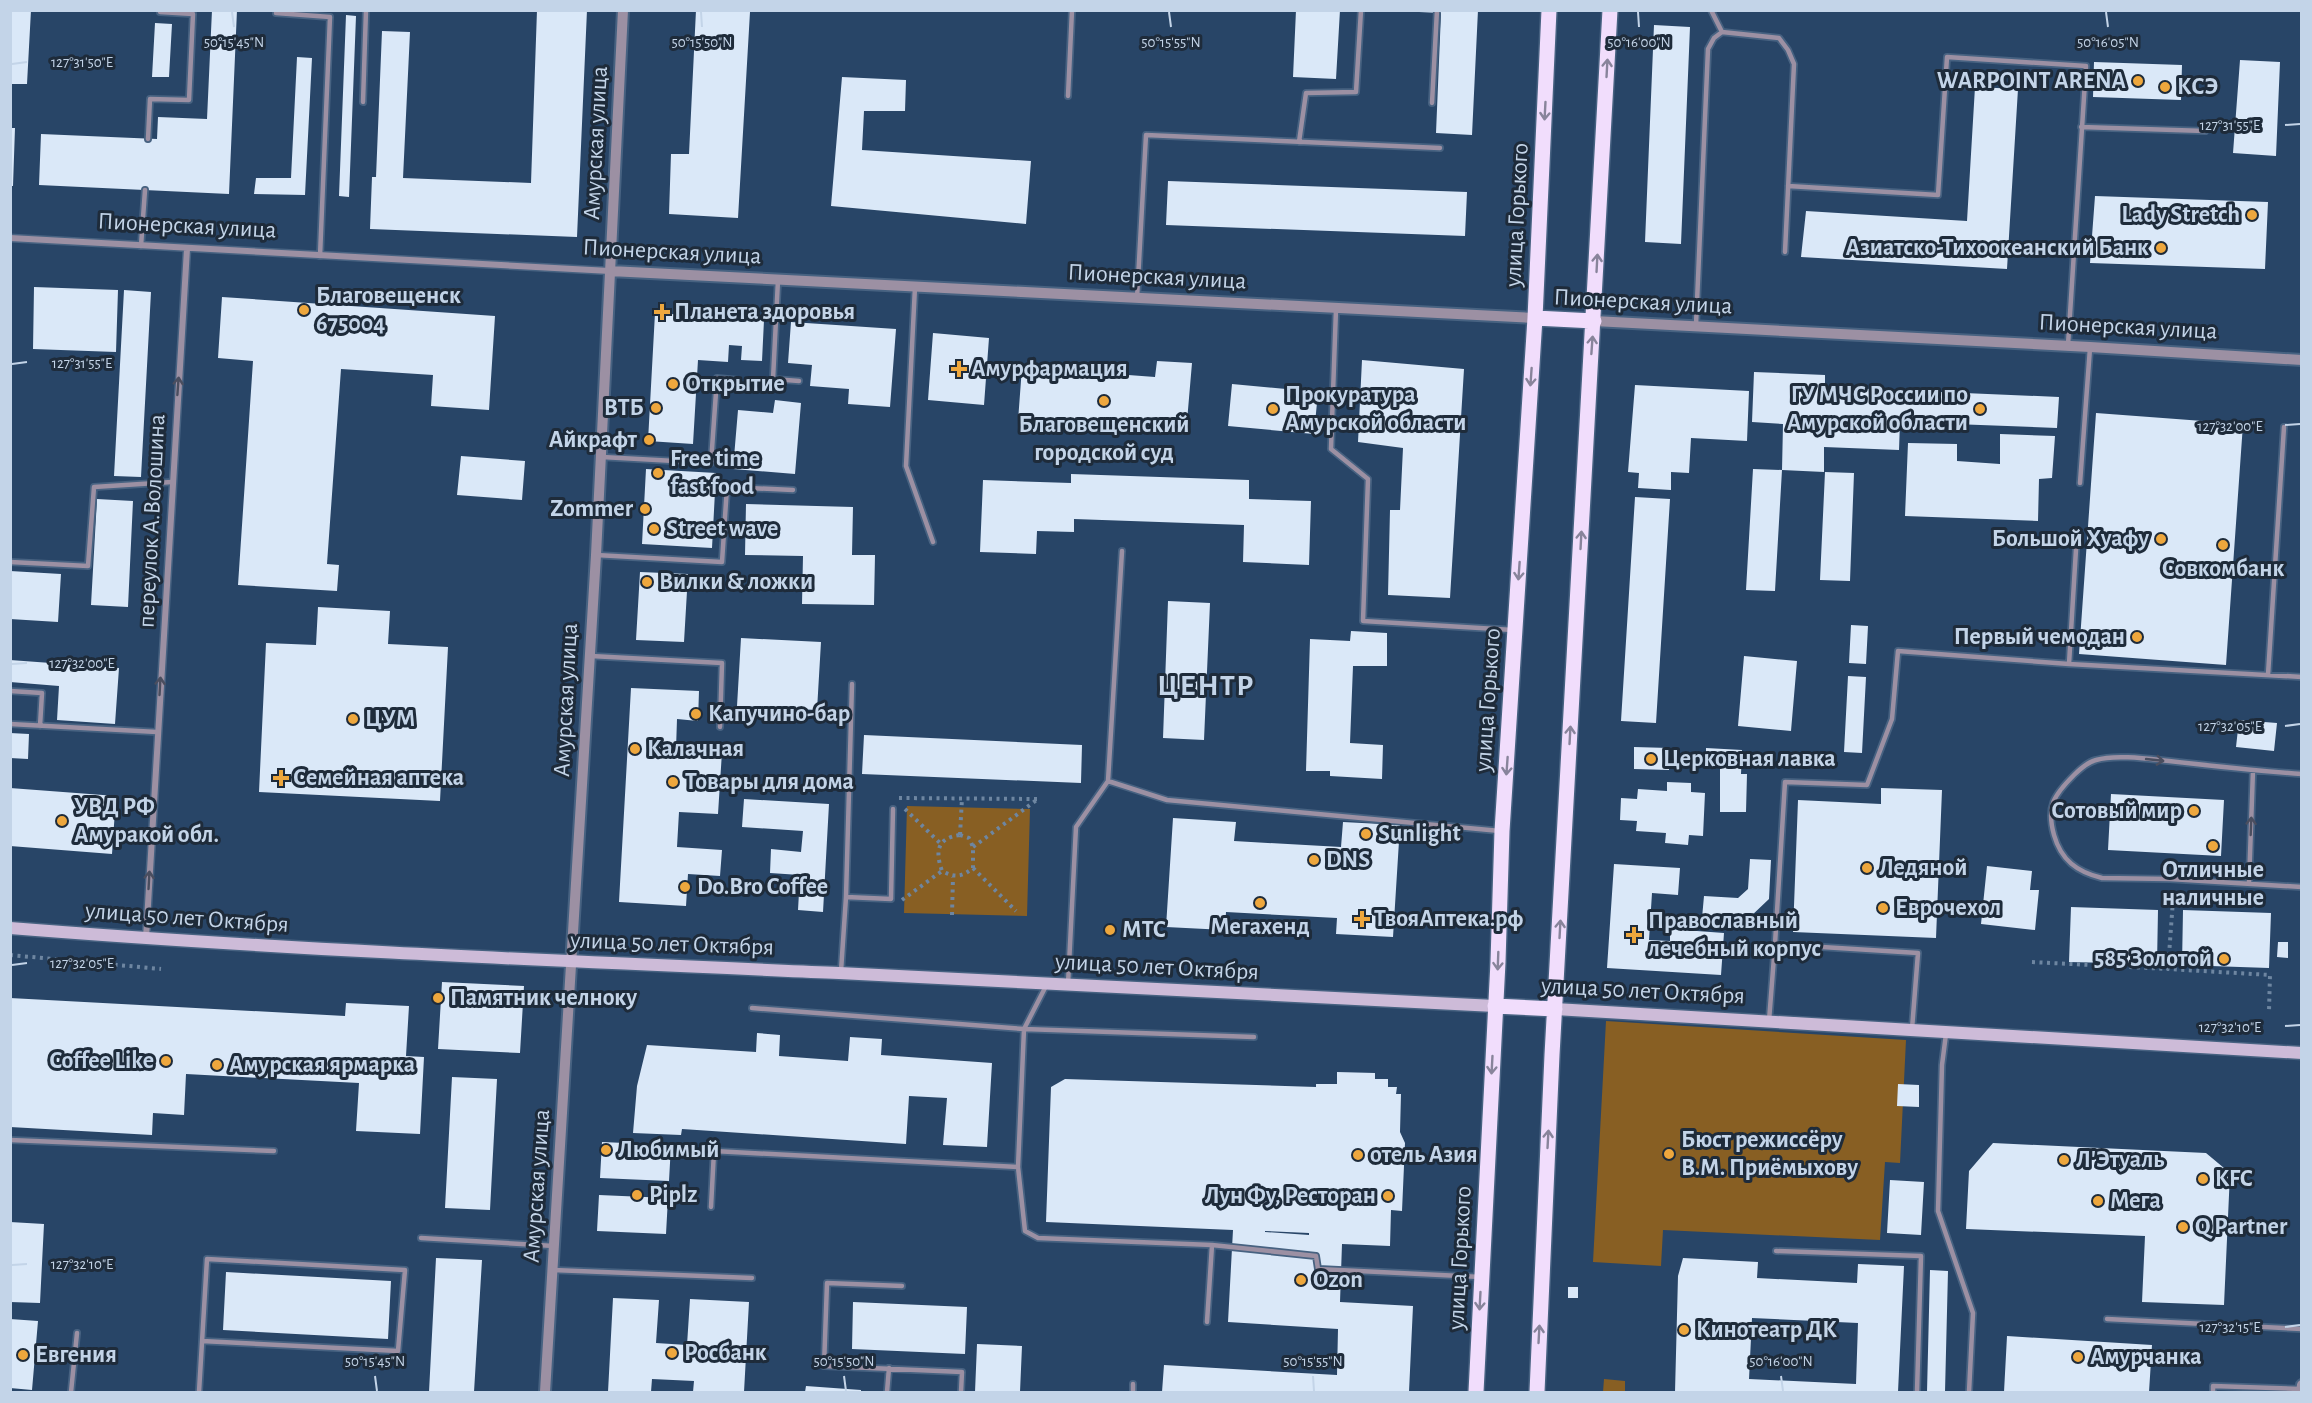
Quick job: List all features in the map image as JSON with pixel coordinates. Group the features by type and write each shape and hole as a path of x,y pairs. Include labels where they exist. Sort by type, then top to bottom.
{"main road":[{"name":"улица Горького","path":"1476,1392 1496,1006 1502,831 1535,318 1549,10"},
{"path":"1537,1392 1555,1009 1610,10"},
{"name":"Пионерская улица","path":"1535,318 1594,321"},
{"name":"улица 50 лет Октября","path":"10,928 146,939 572,962 841,973 1555,1009 2301,1053"}],"street":[{"name":"Амурская улица","path":"545,1392 602,457 623,10"},
{"name":"Пионерская улица","path":"10,238 1535,318"},
{"name":"переулок А.Волошина","path":"146,939 187,249"},
{"name":"Пионерская улица","path":"1594,321 2068,345 2301,360"},
{"path":"2301,1385 2301,1391"}],"lane":[{"path":"363,102 366,10"},
{"path":"1068,96 1072,10"},
{"path":"1299,142 1306,93 1356,92 1361,10"},
{"path":"1432,103 1437,10"},
{"path":"1712,10 1722,32"},
{"path":"148,138 150,99 189,100 193,14 160,12"},
{"path":"276,13 330,17 320,256"},
{"path":"1696,327 1708,49 1714,38 1722,32 1779,38 1794,64 1785,252"},
{"path":"1788,186 1938,195 1947,57 2086,66 2068,345"},
{"path":"2081,127 2205,131"},
{"path":"1137,298 1146,135 1440,148"},
{"path":"141,246 145,190"},
{"path":"778,279 773,379 799,381"},
{"path":"915,287 906,466 933,542"},
{"path":"1336,309 1330,448 1368,479 1363,621 1516,630"},
{"path":"2080,483 2090,347"},
{"path":"602,457 711,463 717,378 738,380"},
{"path":"2268,675 2284,427"},
{"path":"10,562 88,566 94,487 172,482"},
{"path":"596,555 722,562 727,487 793,490"},
{"path":"2069,664 2077,533"},
{"path":"1068,984 1076,827 1108,781 1122,551"},
{"path":"1769,1021 1785,782 1867,785 1892,719 1898,651 2069,664 2301,677"},
{"path":"590,656 722,663 720,727"},
{"path":"841,973 846,897 852,684"},
{"path":"10,691 42,693 40,726"},
{"path":"10,724 157,732"},
{"path":"2301,774 2137,758 2097,759 2080,770 2061,788 2052,802 2050,811 2053,833 2067,862 2083,872 2102,878 2170,879 2301,887"},
{"path":"2249,883 2253,770"},
{"path":"1108,781 1167,800 1502,831"},
{"path":"846,897 891,899 893,809"},
{"path":"1775,944 1918,953 1912,1030"},
{"path":"1047,984 1024,1029 1018,1167 1025,1231 1038,1238 1212,1245 1316,1256 1318,1269 1481,1277"},
{"path":"752,1008 1024,1029 1254,1037"},
{"path":"1946,1032 1942,1065 1938,1211 1973,1313 1969,1392"},
{"path":"10,1140 274,1151"},
{"path":"711,1207 714,1151 1018,1167"},
{"path":"421,1238 554,1246"},
{"path":"1208,1322 1212,1245"},
{"path":"1776,1251 1921,1256 1917,1392"},
{"path":"199,1392 202,1341 207,1259 405,1270 398,1351 202,1341"},
{"path":"553,1270 752,1278"},
{"path":"902,1287 827,1283 824,1366 962,1372 961,1392"},
{"path":"2107,1319 2301,1329"},
{"path":"71,1392 77,1333"},
{"path":"887,1392 889,1368"},
{"path":"1133,1384 1133,1392"},
{"path":"2213,1392 2213,1386 2301,1391"}],"path":[{"path":"940,843 894,798 1039,799 973,847"},
{"path":"960,835 962,798"},
{"path":"973,868 964,876 953,877 942,871 938,854 940,843 947,837 960,835 969,838 973,847 973,868 1016,911"},
{"path":"897,904 942,871"},
{"path":"952,915 953,877"},
{"path":"2168,969 2173,900"},
{"path":"10,955 161,969"},
{"path":"2032,962 2270,975 2269,1011"}],"shaded area":[{"path":"907,806 1030,809 1027,916 904,913"},
{"path":"1606,1021 1906,1040 1900,1163 1885,1162 1880,1240 1663,1230 1661,1266 1593,1262"},
{"path":"1604,1379 1625,1381 1625,1392 1603,1392"}],"building":[{"path":"10,10 31,10 27,84 10,84"},
{"path":"212,10 237,10 229,194 39,185 41,134 157,139 158,117 207,119"},
{"path":"537,10 587,10 577,237 370,229 372,177 376,177 382,31 410,32 403,178 531,183"},
{"path":"696,10 750,12 738,218 669,214 671,154 689,154"},
{"path":"1296,10 1340,10 1336,79 1293,77"},
{"path":"1419,10 1478,10 1472,135 1436,133 1441,13 1419,12"},
{"path":"346,15 356,16 349,197 339,196"},
{"path":"155,23 172,24 169,77 152,77"},
{"path":"1654,25 1690,27 1681,244 1645,242"},
{"path":"297,57 312,58 305,195 254,194 256,178 291,178"},
{"path":"2240,60 2280,62 2276,156 2233,153"},
{"name":"WARPOINT ARENA","path":"2094,62 2182,65 2181,100 2093,97"},
{"path":"842,77 906,80 905,111 864,111 862,150 1031,161 1026,224 831,206"},
{"path":"1975,87 2018,89 2007,269 1801,257 1806,211 1967,221"},
{"path":"10,128 15,128 13,186 10,186"},
{"path":"1168,181 1467,192 1465,236 1166,225"},
{"path":"2095,196 2268,202 2265,269 2090,263"},
{"path":"34,287 118,290 116,352 33,349"},
{"path":"124,290 151,292 141,477 114,476"},
{"path":"222,297 495,316 489,410 431,406 433,375 341,369 327,564 339,565 337,591 238,585 253,361 218,358"},
{"path":"655,313 764,320 762,361 741,360 742,346 729,345 728,362 698,360 693,444 648,441"},
{"path":"791,322 896,329 890,407 848,404 849,389 810,386 812,365 788,363"},
{"name":"Амурфармация","path":"933,333 989,338 984,405 928,400"},
{"path":"1362,360 1464,369 1450,598 1388,595 1390,510 1400,510 1403,448 1358,442"},
{"name":"Благовещенский городской суд","path":"1157,361 1192,363 1186,433 1018,421 1022,367 1155,377"},
{"path":"1754,372 1825,375 1825,387 2059,397 2057,428 1900,422 1899,450 1824,447 1824,472 1782,470 1783,424 1752,422"},
{"name":"Прокуратура Амурской области","path":"1232,384 1318,392 1314,434 1228,426"},
{"path":"1635,385 1749,391 1747,441 1691,438 1689,473 1671,472 1671,490 1638,488 1639,473 1628,472"},
{"path":"775,400 801,403 795,474 733,469 738,410 773,413"},
{"name":"Большой Хуафу","path":"2096,413 2243,424 2226,665 2079,654"},
{"path":"2000,434 2055,436 2052,478 2039,479 2038,521 1905,516 1908,443 1957,444 1957,461 2000,464"},
{"path":"461,456 525,461 522,500 457,495"},
{"path":"646,469 716,473 712,548 642,544"},
{"path":"1753,469 1782,470 1775,591 1746,590"},
{"path":"1825,472 1854,473 1850,581 1820,580"},
{"path":"1071,474 1249,480 1249,499 1311,501 1309,565 1243,562 1244,525 1074,519 1074,532 1037,531 1036,554 980,552 983,480 1071,483"},
{"path":"1635,497 1670,499 1656,723 1621,721"},
{"path":"97,499 133,501 128,607 91,605"},
{"path":"746,504 853,507 852,555 875,555 874,605 802,604 803,556 745,555"},
{"path":"10,571 61,574 58,622 10,619"},
{"path":"640,572 688,574 684,642 636,640"},
{"path":"1168,601 1210,603 1204,740 1163,738"},
{"name":"ЦУМ","path":"318,607 390,611 388,644 448,647 440,801 259,792 266,643 316,645"},
{"path":"1851,625 1868,626 1866,664 1849,663"},
{"path":"1351,631 1387,633 1387,666 1353,666 1350,743 1383,745 1382,779 1330,776 1330,771 1306,771 1310,639 1350,641"},
{"path":"741,638 821,642 817,710 737,706"},
{"path":"1744,656 1797,661 1791,731 1738,726"},
{"path":"10,660 119,668 115,724 57,720 59,686 10,682"},
{"path":"1848,676 1866,677 1862,753 1844,752"},
{"name":"Товары для дома","path":"631,688 699,691 698,721 677,719 676,749 722,752 718,814 679,812 677,847 722,850 720,876 688,874 686,906 619,902"},
{"path":"2239,720 2277,723 2274,751 2236,747"},
{"path":"10,733 29,734 28,759 10,758"},
{"path":"864,735 1082,745 1081,783 862,774"},
{"name":"Церковная лавка","path":"1634,747 1669,748 1669,770 1634,769"},
{"path":"1706,748 1742,750 1741,774 1747,774 1746,812 1720,812 1720,761 1706,761"},
{"path":"1667,782 1691,783 1691,792 1705,793 1703,836 1689,835 1688,845 1665,843 1666,833 1636,831 1637,821 1620,820 1621,798 1637,799 1638,789 1667,791"},
{"name":"УВД РФ Амуракой обл.","path":"10,788 116,796 112,854 10,846"},
{"name":"Ледяной","path":"1881,788 1942,790 1936,938 1793,932 1798,800 1881,804"},
{"path":"2111,794 2224,800 2221,856 2108,850"},
{"path":"744,799 829,804 823,912 798,910 800,875 770,873 771,849 801,852 803,831 742,827"},
{"path":"1173,818 1236,822 1234,841 1341,847 1343,822 1400,825 1393,937 1336,934 1337,918 1226,912 1225,930 1166,927"},
{"path":"1750,859 1771,860 1769,899 1749,918 1702,918 1704,896 1738,898 1748,889"},
{"path":"1614,864 1680,868 1678,895 1652,893 1649,940 1670,941 1670,929 1724,933 1721,975 1607,968"},
{"path":"1987,866 2032,871 2030,890 2039,890 2035,930 1981,924"},
{"path":"2071,907 2158,910 2157,964 2069,962"},
{"path":"2183,910 2271,913 2269,968 2182,965"},
{"path":"2278,942 2288,942 2288,958 2277,957"},
{"path":"442,982 524,986 520,1053 438,1049"},
{"name":"Амурская ярмарка","path":"10,998 345,1016 346,1003 409,1006 406,1056 424,1057 420,1134 356,1131 359,1083 186,1074 184,1115 153,1113 152,1135 10,1127"},
{"path":"757,1033 780,1035 779,1056 848,1061 850,1037 882,1039 881,1055 992,1063 987,1147 943,1145 947,1098 909,1096 906,1144 682,1129 681,1135 633,1133 637,1086 647,1045 756,1052"},
{"path":"1337,1072 1375,1073 1375,1079 1388,1079 1388,1087 1397,1087 1396,1094 1401,1094 1400,1132 1405,1143 1402,1211 1391,1210 1390,1246 1342,1244 1340,1302 1413,1306 1409,1392 1162,1392 1164,1365 1337,1375 1338,1329 1228,1322 1233,1230 1046,1222 1051,1087 1065,1079 1316,1087 1316,1084 1337,1084","holes":["1265,1231 1309,1233 1309,1235"]},
{"path":"452,1077 497,1079 490,1210 445,1208"},
{"path":"1898,1084 1919,1085 1919,1107 1897,1106"},
{"path":"602,1142 671,1145 669,1181 600,1178"},
{"name":"Мега","path":"1993,1143 2206,1153 2230,1173 2224,1305 2142,1302 2145,1236 1966,1229 1969,1171"},
{"path":"1890,1180 1924,1182 1921,1235 1887,1233"},
{"path":"599,1195 668,1198 666,1234 597,1231"},
{"path":"10,1222 44,1224 40,1303 10,1302"},
{"path":"436,1258 482,1260 474,1392 429,1392"},
{"path":"1683,1258 1758,1262 1757,1278 1857,1283 1858,1264 1904,1266 1898,1392 1675,1392 1678,1276","holes":["1752,1318 1858,1323 1856,1384 1749,1379"]},
{"path":"1930,1270 1948,1271 1945,1392 1927,1392"},
{"path":"226,1272 391,1281 388,1339 223,1330"},
{"path":"1568,1287 1578,1287 1578,1298 1568,1298"},
{"path":"613,1298 659,1300 656,1343 687,1345 690,1299 749,1302 744,1392 693,1392 694,1381 652,1379 651,1392 608,1392"},
{"path":"853,1302 967,1307 965,1354 852,1349"},
{"name":"Евгения","path":"10,1319 38,1321 32,1390 10,1388"},
{"name":"Амурчанка","path":"2007,1336 2152,1345 2149,1392 2004,1392"},
{"path":"977,1344 1022,1346 1020,1392 975,1392"},
{"path":"806,1386 861,1390 861,1392 805,1392"}],"place":[{"name":"WARPOINT ARENA","path":"2138,81"},
{"name":"КСЭ","path":"2165,87"},
{"name":"Lady Stretch","path":"2252,215"},
{"name":"Азиатско-Тихоокеанский Банк","path":"2161,248"},
{"name":"Благовещенск 675004","path":"304,310"},
{"name":"Планета здоровья","path":"662,312"},
{"name":"Амурфармация","path":"959,369"},
{"name":"Открытие","path":"673,384"},
{"name":"Благовещенский городской суд","path":"1104,401"},
{"name":"ВТБ","path":"656,408"},
{"name":"Прокуратура Амурской области","path":"1273,409"},
{"name":"ГУ МЧС России по Амурской области","path":"1980,409"},
{"name":"Айкрафт","path":"649,440"},
{"name":"Free time fast food","path":"658,473"},
{"name":"Zommer","path":"645,509"},
{"name":"Street wave","path":"654,529"},
{"name":"Большой Хуафу","path":"2161,539"},
{"name":"Совкомбанк","path":"2223,545"},
{"name":"Вилки & ложки","path":"647,582"},
{"name":"Первый чемодан","path":"2137,637"},
{"name":"Капучино-бар","path":"696,714"},
{"name":"ЦУМ","path":"353,719"},
{"name":"Калачная","path":"635,749"},
{"name":"Церковная лавка","path":"1651,759"},
{"name":"Семейная аптека","path":"281,778"},
{"name":"Товары для дома","path":"673,782"},
{"name":"Сотовый мир","path":"2194,811"},
{"name":"УВД РФ Амуракой обл.","path":"62,821"},
{"name":"Sunlight","path":"1366,834"},
{"name":"Отличные наличные","path":"2213,846"},
{"name":"DNS","path":"1314,860"},
{"name":"Ледяной","path":"1867,868"},
{"name":"Do.Bro Coffee","path":"685,887"},
{"name":"Мегахенд","path":"1260,903"},
{"name":"Еврочехол","path":"1883,908"},
{"name":"ТвояАптека.рф","path":"1362,919"},
{"name":"МТС","path":"1110,930"},
{"name":"Православный лечебный корпус","path":"1634,935"},
{"name":"585 Золотой","path":"2224,959"},
{"name":"Памятник челноку","path":"438,998"},
{"name":"Coffee Like","path":"166,1061"},
{"name":"Амурская ярмарка","path":"217,1065"},
{"name":"Любимый","path":"606,1150"},
{"name":"Бюст режиссёру В.М. Приёмыхову","path":"1669,1154"},
{"name":"отель Азия","path":"1358,1155"},
{"name":"Л'Этуаль","path":"2064,1160"},
{"name":"KFC","path":"2203,1179"},
{"name":"Piplz","path":"637,1195"},
{"name":"Лун Фу, Ресторан","path":"1388,1196"},
{"name":"Мега","path":"2098,1201"},
{"name":"Q Partner","path":"2183,1227"},
{"name":"Ozon","path":"1301,1280"},
{"name":"Кинотеатр ДК","path":"1684,1330"},
{"name":"Росбанк","path":"672,1353"},
{"name":"Евгения","path":"23,1355"},
{"name":"Амурчанка","path":"2078,1357"}],"district":[{"name":"ЦЕНТР","path":"1206,686"}]}
